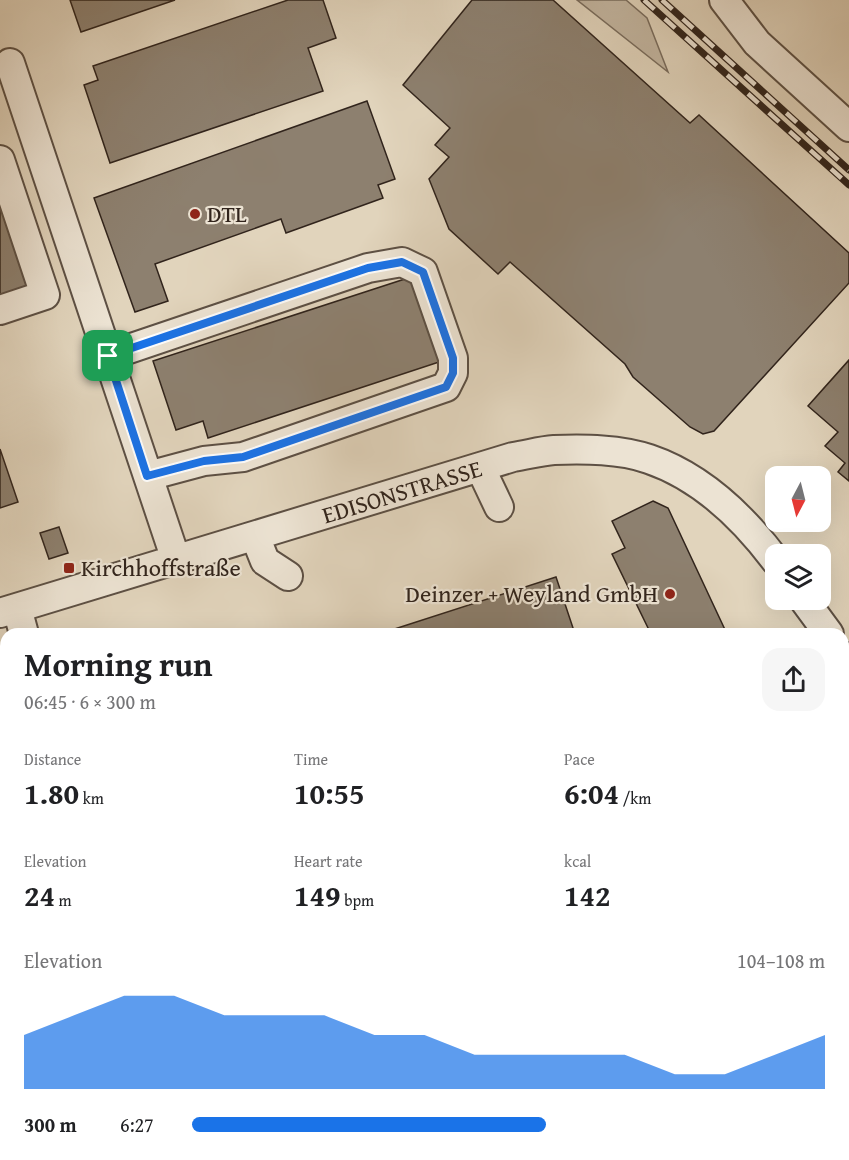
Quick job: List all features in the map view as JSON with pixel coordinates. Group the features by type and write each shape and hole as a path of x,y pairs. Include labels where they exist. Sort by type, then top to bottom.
{"street":[{"path":"724,0 757,43 849,127"},
{"path":"9,75 108,356 176,560"},
{"path":"0,160 45,295 0,310"},
{"path":"108,356 368,268 402,262 423,272 453,358 453,373 446,387 243,457 204,461 147,476"},
{"name":"EDISONSTRASSE","path":"14,619 176,560 513,457 552,450 613,451 649,459 688,476 708,489 765,548"},
{"path":"480,467 499,507"},
{"path":"255,536 265,561 288,576"},
{"path":"811,610 825,628"}],"shaded area":[{"path":"577,0 626,0 647,18 668,72"}],"building":[{"path":"70,0 175,0 81,32"},
{"path":"288,0 323,0 336,38 308,48 323,91 110,163 84,85 98,80 93,66"},
{"path":"472,0 553,0 690,123 699,115 849,253 849,283 714,431 703,434 690,427 633,377 625,364 510,262 498,274 449,229 429,179 449,157 435,145 450,128 403,85"},
{"path":"367,101 395,179 378,185 383,198 286,233 281,219 155,264 168,301 135,312 94,198"},
{"path":"0,194 32,290 0,301"},
{"path":"411,277 439,362 208,438 203,421 176,430 153,361"},
{"path":"849,360 849,481 838,472 845,463 825,446 838,432 808,406"},
{"path":"0,449 18,502 0,508"},
{"name":"Deinzer + Weyland GmbH","path":"653,501 668,508 724,628 648,628 612,554 625,548 612,521"},
{"path":"59,527 68,553 49,559 40,533"},
{"path":"556,577 573,628 398,628"}],"railway":[{"path":"644,0 849,185"},
{"path":"662,0 849,170"}],"place":[{"name":"DTL","path":"195,214"},
{"name":"Kirchhoffstraße","path":"69,568"},
{"name":"Deinzer + Weyland GmbH","path":"670,594"}],"route":[{"path":"402,262 423,272 453,358 453,373 446,387 243,457 204,461 147,476 108,356 368,268 402,262"}]}
